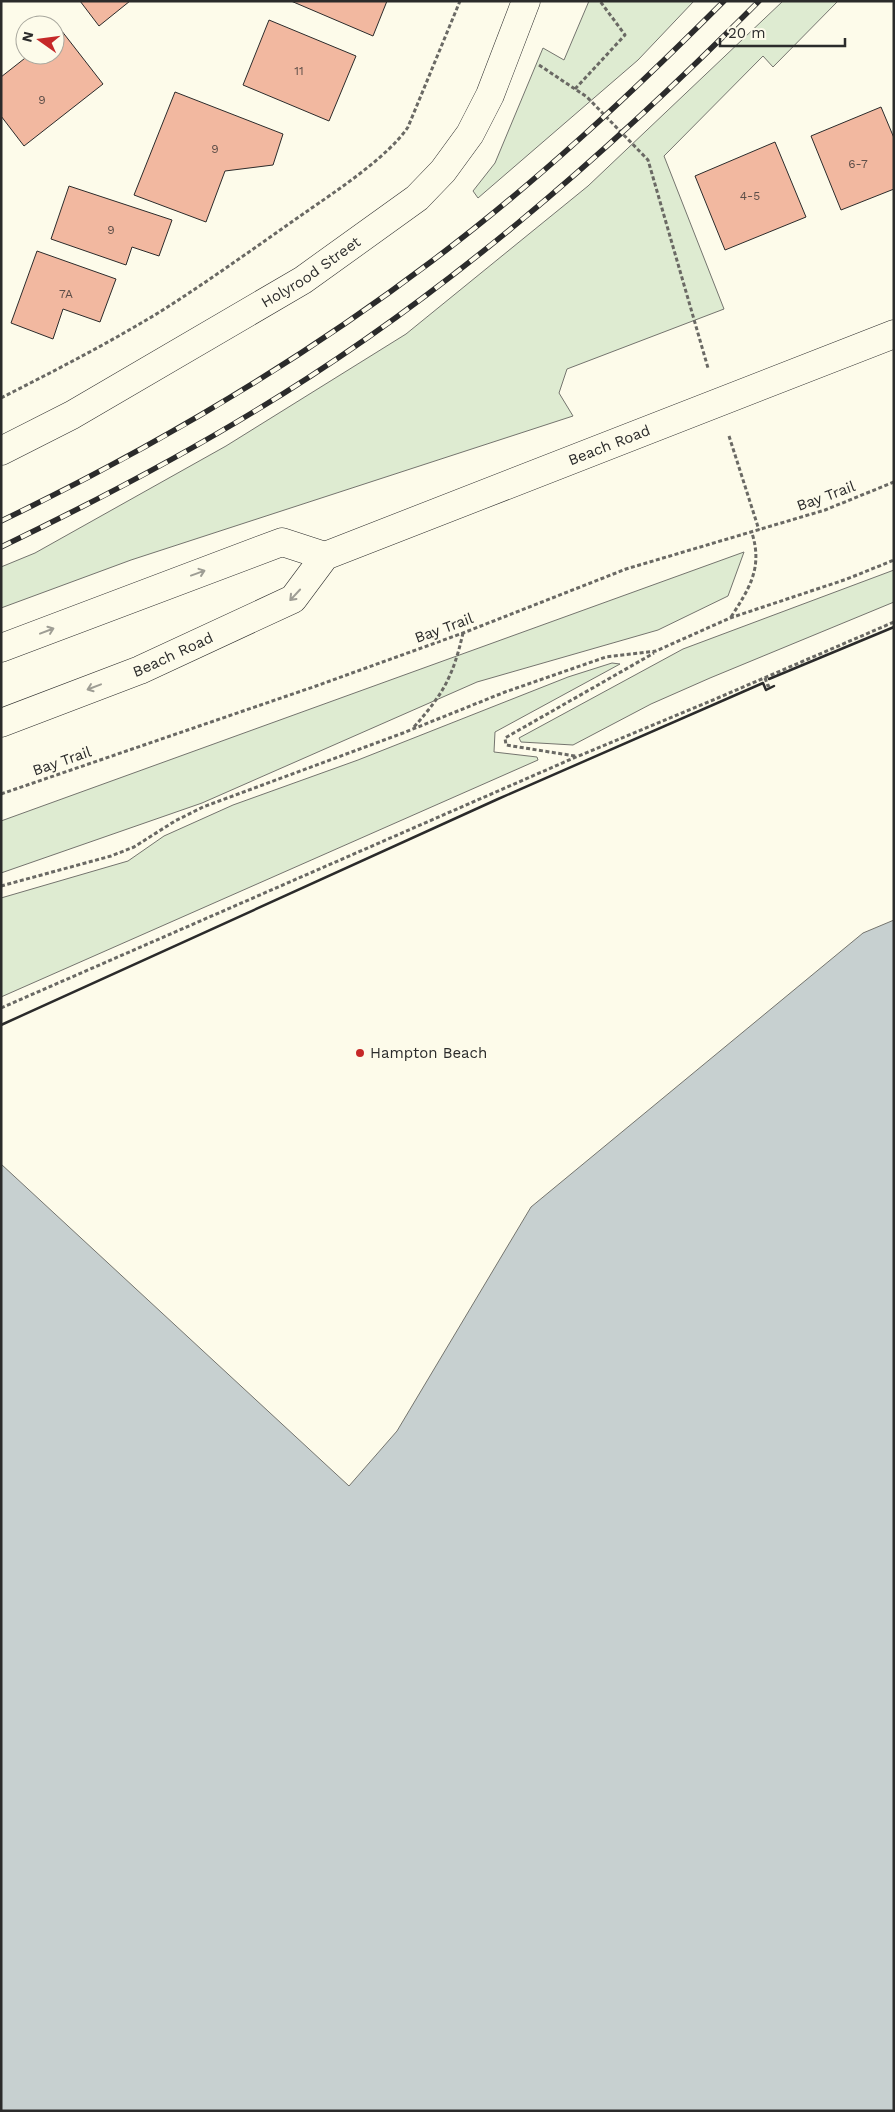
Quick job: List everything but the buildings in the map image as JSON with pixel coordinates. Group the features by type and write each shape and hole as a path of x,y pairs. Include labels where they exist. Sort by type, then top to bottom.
{"main road":[{"name":"Holyrood Street","path":"1,451 72,415 303,280 418,198 443,171 470,134 490,95 526,1"},
{"name":"Beach Road","path":"1,723 140,670 293,599 324,556 894,334"},
{"path":"1,648 282,542 324,556"}],"path":[{"path":"1,398 158,313 338,189 401,138 408,128 460,1"},
{"path":"575,89 625,35 600,1"},
{"path":"509,45 587,97 648,160 718,402 759,530"},
{"name":"Bay Trail","path":"1,794 316,686 463,633 626,569 825,510 894,482"},
{"path":"730,618 753,578 756,545 752,532"},
{"path":"576,756 506,745 505,738 656,652 730,618 855,576 894,560"},
{"path":"1,1008 576,756 765,678 894,622"},
{"path":"412,729 448,683 463,633"},
{"path":"1,886 111,856 134,847 175,821 203,807 412,729 504,692 606,657 656,652"},
{"path":"765,678 768,686 772,684"}],"green space":[{"path":"589,1 694,1 638,60 478,198 473,191 495,163 543,48 564,60"},
{"path":"783,1 838,1 773,67 763,56 664,156 724,309 567,369 559,393 573,416 131,560 1,608 1,567 35,553 226,446 406,334 588,186"},
{"path":"744,552 728,596 658,630 477,682 202,803 1,873 1,821"},
{"path":"894,570 894,602 651,704 573,745 521,742 519,738 683,649"},
{"path":"612,663 620,664 495,732 494,752 537,757 538,760 1,997 1,898 128,861 164,836 233,805 358,760 568,677"}],"shaded area":[{"path":"894,920 894,2111 1,2111 1,1164 349,1486 397,1431 531,1207 863,933"}],"railway":[{"path":"1,521 169,434 276,369 381,298 471,231 546,169 619,103 724,1"},
{"path":"1,547 130,482 193,447 324,368 391,321 456,273 581,169 642,114 759,1"}],"wall":[{"path":"769,679 894,627"},
{"path":"1,1025 498,799 763,683 766,690 774,686"}],"place":[{"name":"Hampton Beach","path":"360,1053"}]}
